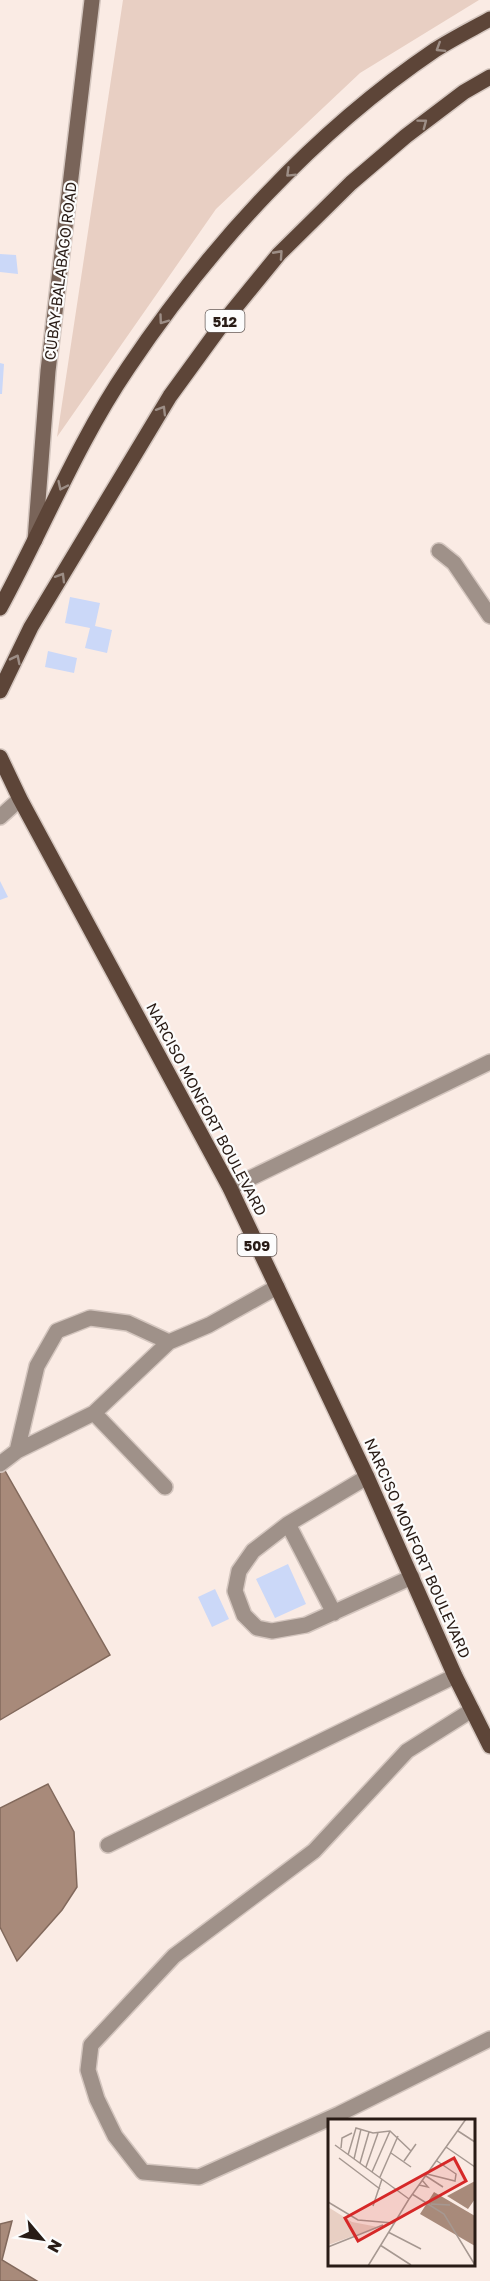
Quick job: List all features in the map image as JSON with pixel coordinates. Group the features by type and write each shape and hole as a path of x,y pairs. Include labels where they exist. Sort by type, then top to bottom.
{"main road":[{"name":"CUBAY-BALABAGO ROAD","path":"34,543 48,371 92,0"},
{"path":"0,608 91,430 128,368 186,288 241,220 317,146 374,96 436,50 490,19"},
{"name":"512","path":"0,691 37,617 164,406 226,319 279,254 351,183 414,129 464,92 490,77"},
{"name":"NARCISO MONFORT BOULEVARD","path":"0,757 20,799 230,1188 367,1477 455,1676 490,1746"}],"street":[{"path":"439,551 454,563 490,616"},
{"path":"0,817 20,799"},
{"path":"230,1188 490,1062"},
{"path":"0,1464 17,1452 94,1413 169,1342 209,1325 277,1287"},
{"path":"17,1452 37,1366 57,1331 90,1318 128,1323 169,1342"},
{"path":"94,1413 165,1487"},
{"path":"367,1477 288,1524 253,1551 239,1571 235,1591 244,1615 257,1628 272,1631 306,1626 412,1577"},
{"path":"288,1524 334,1613"},
{"path":"108,1845 455,1676"},
{"path":"472,1710 407,1751 314,1851 174,1956 91,2045 88,2070 97,2099 115,2136 143,2172 199,2176 339,2114 490,2039"}],"shaded area":[{"path":"123,0 479,0 360,73 216,209 57,437"},
{"path":"0,1462 110,1655 0,1720"},
{"path":"48,1784 74,1832 77,1887 62,1910 17,1961 0,1927 0,1808"},
{"path":"12,2221 2,2260 37,2281 0,2281 0,2224"}],"building":[{"path":"0,254 16,255 18,274 0,272"},
{"path":"0,363 4,364 2,394 0,394"},
{"path":"70,597 100,603 95,626 112,630 107,653 85,648 90,628 65,623"},
{"path":"48,651 77,658 74,673 45,667"},
{"path":"0,881 8,897 0,900"},
{"path":"288,1564 306,1604 275,1618 256,1579"},
{"path":"215,1589 229,1619 212,1627 198,1597"}]}
